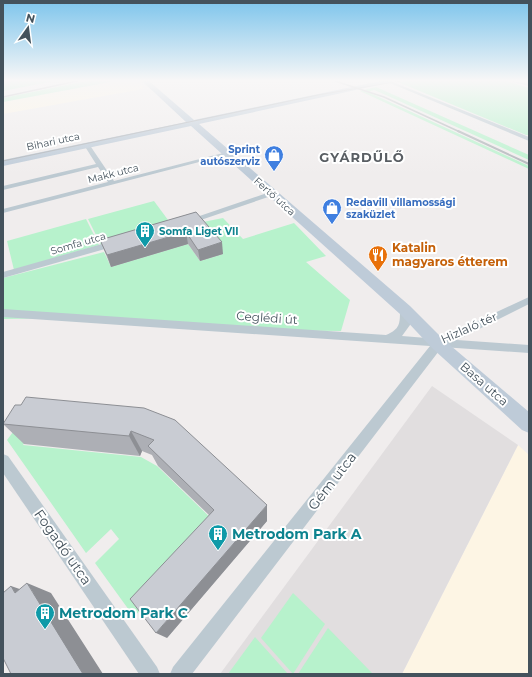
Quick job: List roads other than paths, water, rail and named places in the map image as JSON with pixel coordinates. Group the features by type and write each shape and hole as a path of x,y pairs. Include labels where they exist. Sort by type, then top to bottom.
{"street":[{"name":"Fertő utca","path":"182,113 405,310"},
{"name":"Bihari utca","path":"3,163 242,113"},
{"path":"464,113 529,140"},
{"path":"87,145 112,183"},
{"name":"Makk utca","path":"3,211 227,154"},
{"path":"3,188 100,165"},
{"path":"175,225 273,194"},
{"name":"Somfa utca","path":"3,275 124,241"},
{"name":"Hizlaló tér","path":"405,310 438,344 529,300"},
{"path":"388,340 397,335 405,325 405,310"},
{"name":"Ceglédi út","path":"3,313 438,344 529,349"},
{"name":"Basa utca","path":"438,344 529,424"},
{"name":"Gém utca","path":"180,674 438,344"},
{"name":"Fogadó utca","path":"3,461 150,674"}],"tram line":[{"path":"3,161 234,113"}],"railway":[{"path":"418,113 460,132"},
{"path":"458,131 529,164"}],"place":[{"name":"Sprint autószerviz","path":"274,172"},
{"name":"Redavill villamossági szaküzlet","path":"332,225"},
{"name":"Somfa Liget VII","path":"145,248"},
{"name":"Katalin magyaros étterem","path":"378,272"},
{"name":"Metrodom Park A","path":"218,551"},
{"name":"Metrodom Park C","path":"45,630"}],"district":[{"name":"GYÁRDŰLŐ","path":"362,157"}]}
